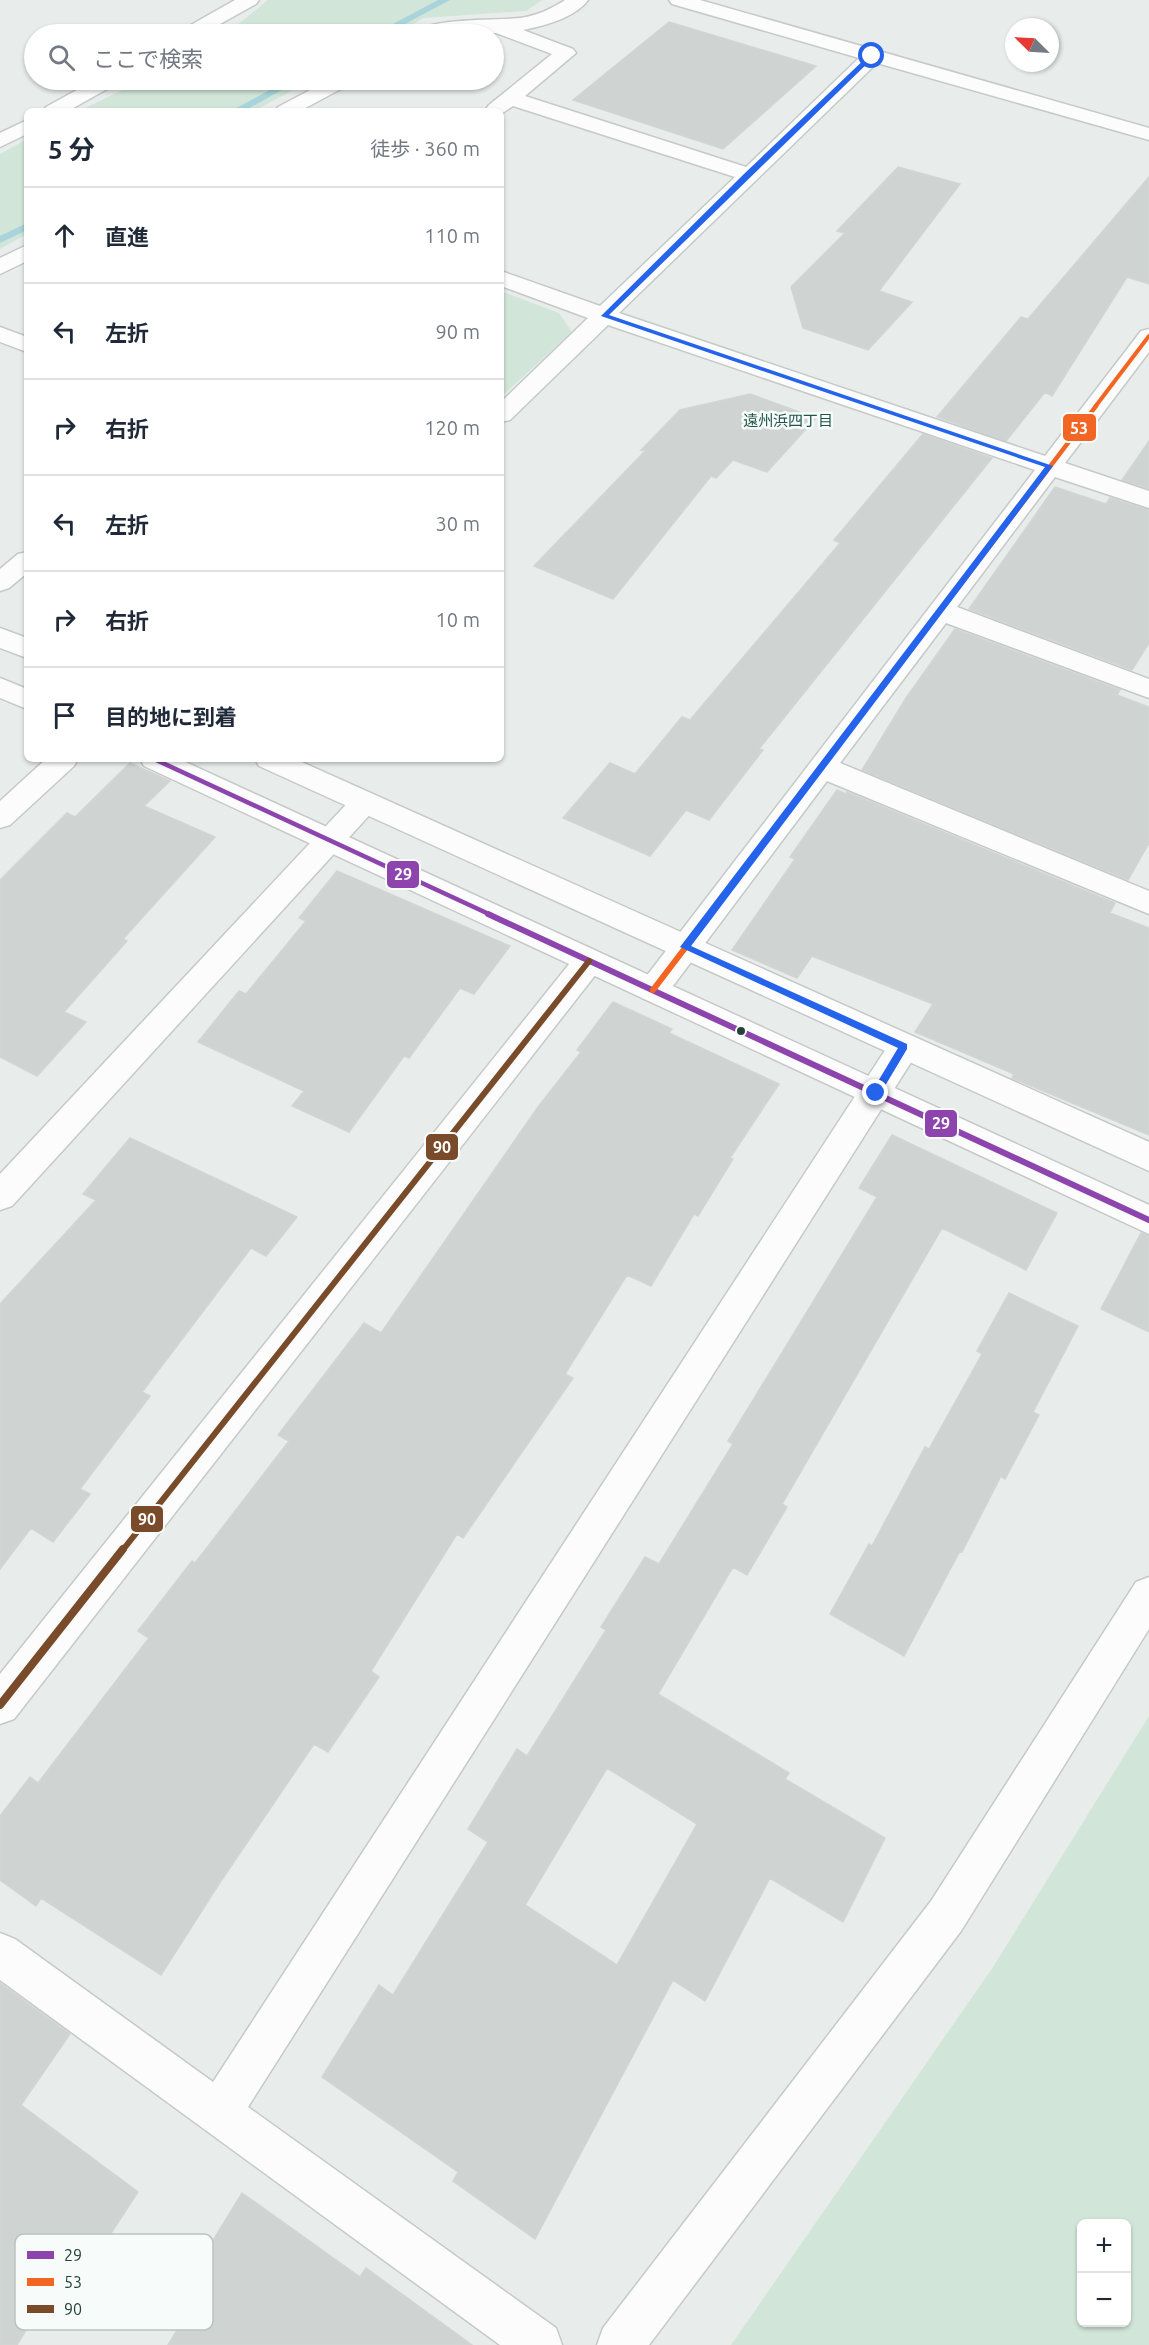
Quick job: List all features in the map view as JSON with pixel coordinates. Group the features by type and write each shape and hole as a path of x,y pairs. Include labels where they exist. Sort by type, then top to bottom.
{"street":[{"path":"207,24 249,0"},
{"path":"504,27 540,21 565,10 578,0"},
{"path":"679,0 1149,134"},
{"path":"497,108 566,53 504,29"},
{"path":"504,412 605,316 747,174 872,56"},
{"path":"58,108 91,90"},
{"path":"291,108 324,90"},
{"path":"510,98 747,174"},
{"path":"0,141 24,128"},
{"path":"0,267 24,254"},
{"path":"504,279 605,316 1149,500"},
{"path":"0,334 24,344"},
{"path":"653,990 1149,336"},
{"path":"0,582 24,562"},
{"path":"941,611 1149,689"},
{"path":"0,637 24,648"},
{"path":"0,687 24,699"},
{"path":"0,818 61,762"},
{"path":"160,762 1149,1220"},
{"path":"276,762 1149,1158"},
{"path":"822,766 1149,903"},
{"path":"0,1196 365,802"},
{"path":"0,1705 589,961"},
{"path":"219,2113 904,1047"},
{"path":"620,2345 946,1916 1149,1595"},
{"path":"0,1954 539,2345"}],"green space":[{"path":"268,0 542,0 526,11 424,18 413,24 238,24"},
{"path":"122,90 293,90 260,108 85,108"},
{"path":"24,141 24,236 0,249 0,154"},
{"path":"504,292 559,313 572,332 504,394"},
{"path":"1149,1716 1149,2345 731,2345 993,1967"}],"building":[{"path":"669,22 816,66 723,149 573,100"},
{"path":"898,167 960,184 879,291 912,302 868,350 803,328 791,287 845,233 837,231"},
{"path":"1149,177 1149,284 1127,277 1052,396 1045,392 1006,441 937,417 1021,317 1028,319"},
{"path":"750,394 816,418 767,472 733,460 716,478 711,476 613,599 534,566 645,451 641,450 680,410"},
{"path":"923,434 992,458 759,749 763,750 709,820 686,810 650,856 563,818 610,763 635,774 682,717 690,720 840,543 834,540"},
{"path":"1149,441 1149,489 1122,480"},
{"path":"1055,487 1106,504 1110,498 1149,510 1149,643 1132,670 969,609"},
{"path":"955,629 1120,690 1117,695 1149,707 1149,843 1128,880 862,770 906,698"},
{"path":"130,763 170,781 144,806 215,837 123,939 127,941 64,1012 86,1022 37,1076 0,1057 0,880 67,813 75,817"},
{"path":"837,790 846,794 847,792 1115,903 1110,913 1149,928 1149,1135 1012,1078 1014,1074 915,1032 933,1004 812,956 797,978 732,950 795,859 790,857"},
{"path":"337,871 510,946 474,994 460,988 409,1058 404,1056 349,1132 292,1106 304,1091 198,1042 239,991 246,994 306,921 299,918"},
{"path":"613,1002 672,1029 669,1033 779,1084 730,1158 733,1159 698,1216 694,1214 651,1286 627,1275 565,1374 573,1378 463,1538 457,1534 371,1671 379,1677 328,1752 314,1744 219,1884 161,1975 41,1898 36,1906 0,1880 0,1816 30,1777 38,1783 149,1638 138,1631 192,1561 195,1563 289,1441 278,1435 364,1323 381,1333 538,1107 581,1052 577,1050"},
{"path":"892,1135 1057,1213 1026,1270 942,1228 782,1504 787,1507 747,1575 733,1567 658,1694 789,1773 785,1779 885,1838 843,1922 770,1878 705,2001 673,1980 535,2239 453,2181 458,2172 322,2077 379,1985 393,1995 488,1842 468,1829 517,1749 527,1756 606,1630 601,1627 645,1557 659,1564 733,1444 728,1441 877,1197 859,1188","holes":["607,1768 697,1824 617,1965 525,1905"]},
{"path":"130,1138 297,1217 266,1256 251,1248 142,1392 150,1396 80,1489 90,1494 53,1542 31,1528 0,1569 0,1304 96,1200 83,1194"},
{"path":"1141,1233 1149,1236 1149,1332 1101,1309"},
{"path":"1009,1293 1078,1326 1033,1412 1039,1415 1005,1479 1001,1476 904,1656 830,1614 869,1544 872,1546 925,1447 929,1449 982,1354 977,1351"},
{"path":"0,1983 70,2034 21,2105 138,2192 111,2234 15,2234 15,2330 26,2330 17,2345 0,2345"},
{"path":"242,2193 360,2277 366,2268 472,2345 168,2345 177,2330 213,2330 213,2240"}],"waterway":[{"path":"398,24 445,0"},
{"path":"242,108 276,90"},
{"path":"0,240 24,228"}],"transit line":[{"name":"53","path":"653,990 1149,336"},
{"name":"29","path":"160,762 1149,1220"},
{"name":"90","path":"0,1705 589,961"}],"district":[{"name":"遠州浜四丁目","path":"788,420"}],"route":[{"path":"872,56 747,174 605,316 1050,466 685,947 904,1047 876,1093"}]}
